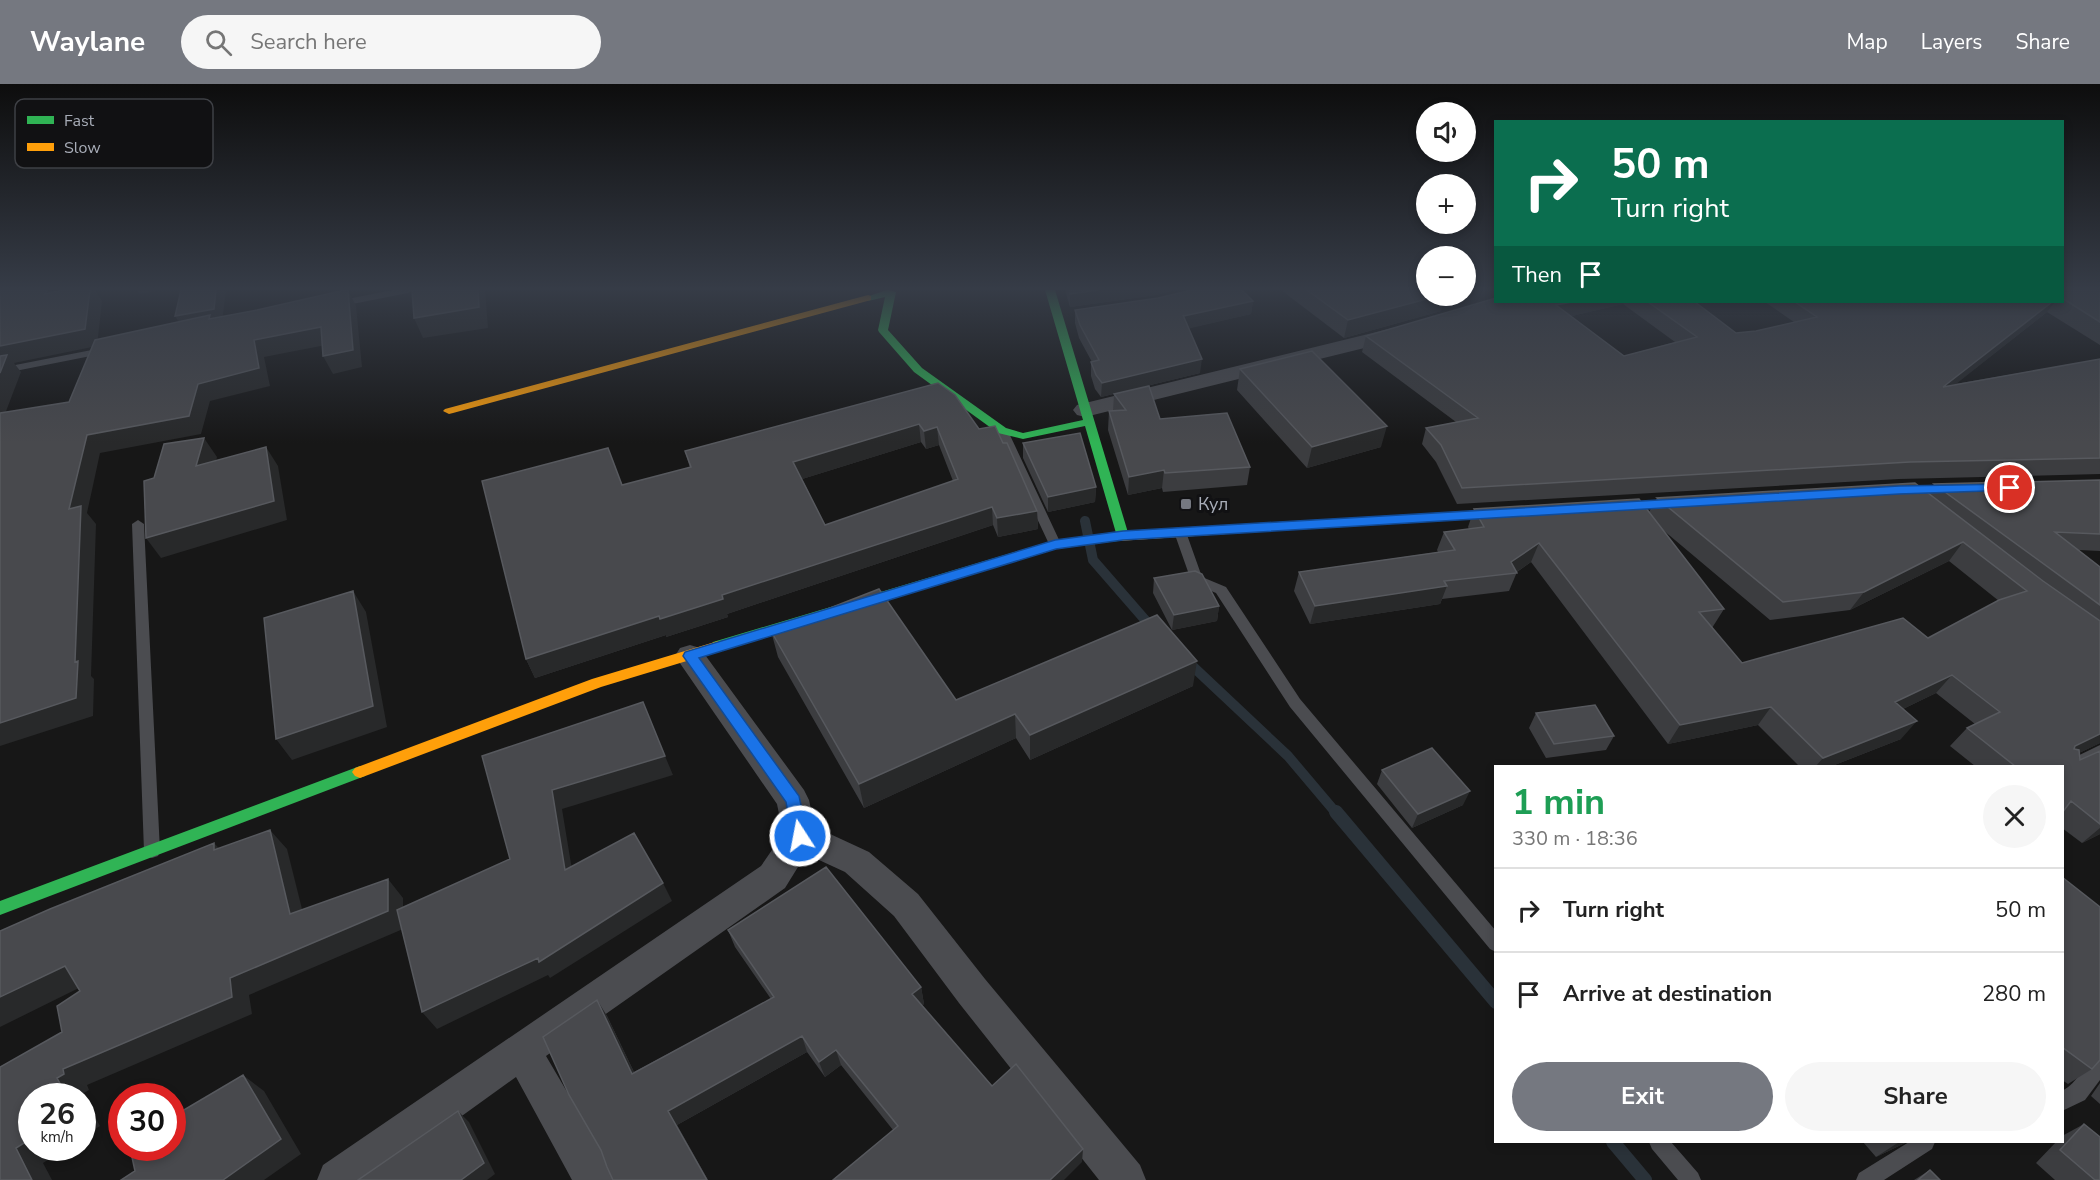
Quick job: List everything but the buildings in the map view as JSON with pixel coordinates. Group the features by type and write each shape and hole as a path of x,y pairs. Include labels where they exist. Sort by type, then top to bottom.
{"street":[{"path":"449,411 709,341"},
{"path":"893,341 918,370 1002,431 1023,436 1087,416 1366,341"},
{"path":"1065,341 1123,536"},
{"path":"1587,508 1707,501"},
{"path":"0,908 597,683 1055,544 1180,532 1527,512"},
{"path":"338,1180 773,877 800,836 793,800 690,656"},
{"path":"800,836 857,862 906,905 972,991 1125,1180"},
{"path":"522,1050 595,1180"}],"lane":[{"path":"0,371 116,348"},
{"path":"1002,431 1055,544"},
{"path":"138,524 152,851"},
{"path":"1180,532 1197,580 1221,590 1295,703 1494,943"},
{"path":"2064,770 2100,751"},
{"path":"2064,1101 2078,1093 2100,1065"},
{"path":"1660,1143 1691,1180"},
{"path":"1866,1180 1922,1143"}],"waterway":[{"path":"1085,521 1093,560 1153,629"},
{"path":"1186,660 1288,756 1337,814"},
{"path":"1336,812 1494,1000"},
{"path":"1614,1143 1645,1180"}],"traffic: fast":[{"path":"893,341 918,370 1002,431 1023,436 1088,422"},
{"path":"1065,341 1123,536"},
{"path":"1598,508 1697,502"},
{"path":"718,646 1055,544 1118,537"},
{"path":"0,908 360,772"}],"traffic: slow":[{"path":"449,411 708,341"},
{"path":"1118,537 1517,512"},
{"path":"360,772 597,683 718,646"}],"place":[{"name":"Кул","path":"1186,504"}],"route":[{"path":"800,836 793,800 690,656 1055,544 1123,536 1899,490 2010,488"}]}
